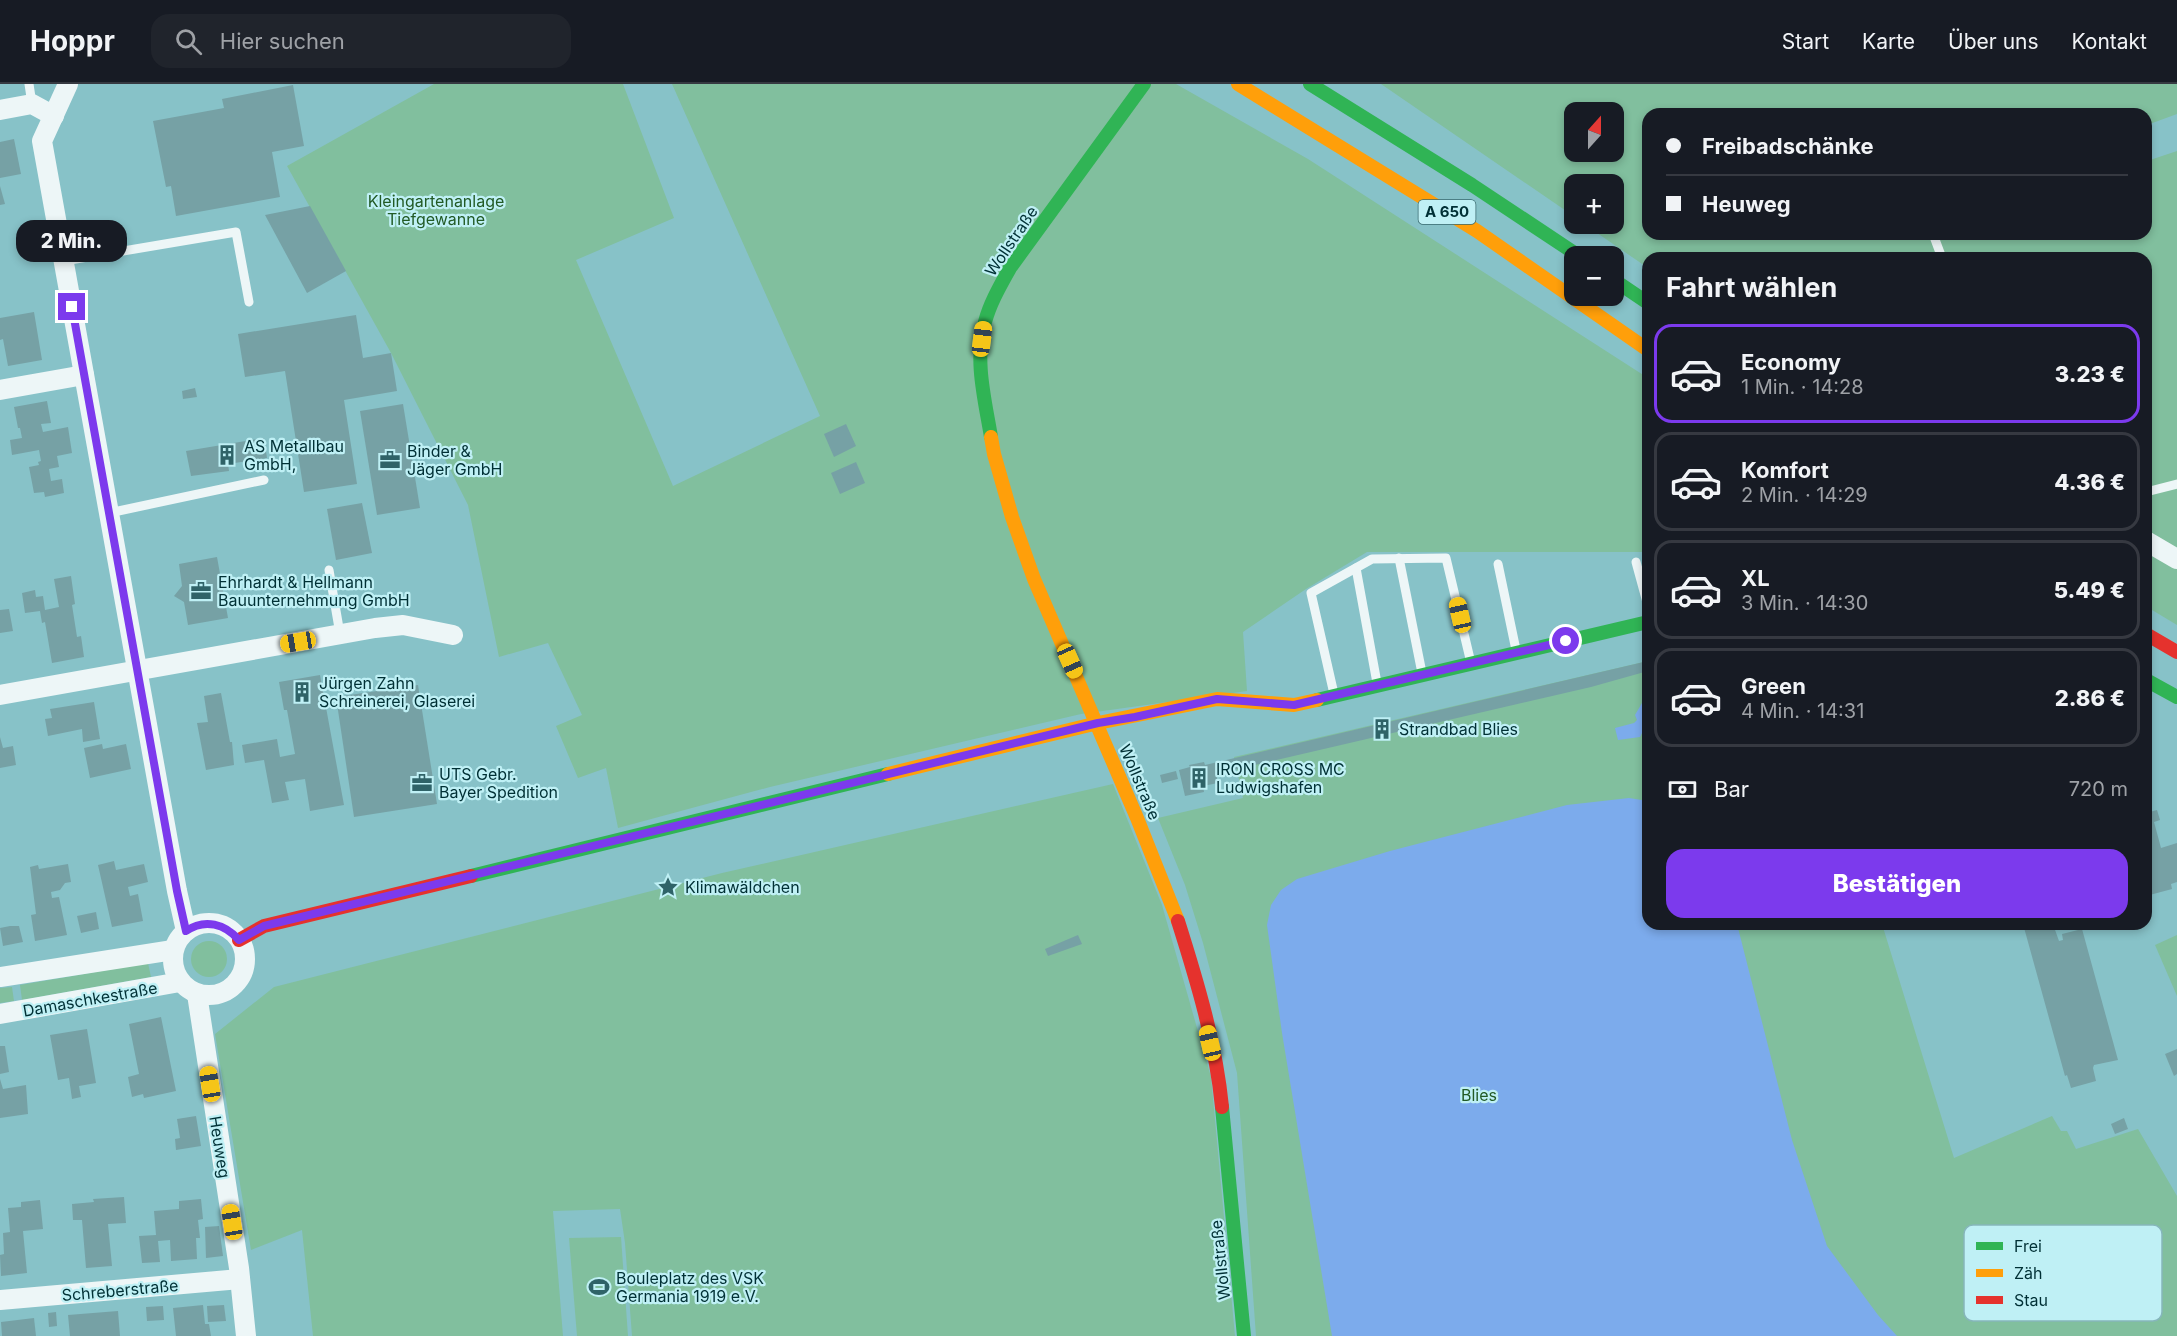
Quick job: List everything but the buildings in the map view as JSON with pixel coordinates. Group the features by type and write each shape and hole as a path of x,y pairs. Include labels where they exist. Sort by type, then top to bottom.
{"main road":[{"name":"Wollstraße","path":"1144,84 1010,268 993,296 984,324 980,355 994,454 1012,517 1034,579 1098,723 1173,906 1192,969 1219,1079 1244,1336"},
{"name":"A 650","path":"1238,84 1478,231 1642,346"},
{"name":"A 650","path":"1310,84 1472,185 1564,246"},
{"path":"1624,287 1642,299"},
{"path":"239,940 264,926 1098,723 1217,699 1294,705 1642,622"},
{"path":"2152,637 2177,652"},
{"path":"2152,683 2177,697"}],"street":[{"path":"68,84 42,141 186,931"},
{"path":"0,110 32,104 54,116"},
{"path":"0,390 84,375"},
{"path":"2152,544 2177,560"},
{"path":"0,696 340,634 403,625 453,635"},
{"path":"212,924 223,926 239,940 243,948 244,966 236,984 218,994 188,988 175,973 172,962 173,950 177,941 192,926 212,924"},
{"name":"Damaschkestraße","path":"0,977 173,950"},
{"name":"Damaschkestraße","path":"0,1014 188,988"},
{"name":"Heuweg","path":"188,988 240,1279 246,1336"},
{"name":"Schreberstraße","path":"0,1300 240,1279"}],"lane":[{"path":"29,84 32,104"},
{"path":"64,261 236,232 249,302"},
{"path":"109,513 264,480"},
{"path":"2152,490 2177,484"},
{"path":"1335,696 1311,593 1372,558 1446,558 1471,664"},
{"path":"1399,558 1423,675"},
{"path":"1636,562 1642,584"},
{"path":"1498,564 1516,653"},
{"path":"1356,568 1377,686"},
{"path":"329,570 340,634"}],"green space":[{"name":"Kleingartenanlage Tiefgewanne","path":"434,84 623,84 674,218 576,260 673,486 820,416 672,84 1176,84 1308,159 1642,374 1642,552 1367,552 1306,589 1243,632 1247,691 1081,714 770,787 618,828 606,768 578,778 556,726 582,715 548,643 499,657 468,505 391,353 287,166"},
{"path":"1381,84 2177,84 2177,114 2152,123 2152,108 1642,108 1642,240 2152,240 2152,159 2177,151 2177,625 2152,610 2152,252 1642,252 1642,264 1624,252 1624,246 1616,246 1599,234 1624,234 1624,174 1564,174 1564,209"},
{"name":"Blies","path":"1642,662 1642,930 1884,930 1954,1158 2052,1116 2061,1131 2067,1131 2076,1149 2138,1129 2177,1196 2177,1336 1256,1336 1237,1073 1203,943 1185,885 1158,818 1243,798 1234,757"},
{"path":"1113,784 1162,905 1211,1077 1235,1336 632,1336 620,1209 553,1211 563,1336 313,1336 302,1230 251,1250 215,1034 274,987 722,873"},
{"path":"2177,935 2177,996 2155,945"},
{"path":"209,941 222,946 227,959 222,972 209,977 196,972 191,959 196,946"},
{"path":"148,963 151,977 22,1000 20,985"},
{"path":"12,987 14,1001 0,1003 0,988"},
{"name":"Bouleplatz des VSK Germania 1919 e.V.","path":"621,1237 628,1336 577,1336 569,1238"}],"water":[{"path":"1642,703 1640,737 1618,740 1615,728 1634,723 1637,720 1635,715"},
{"path":"1629,798 1642,800 1642,930 1739,930 1792,1140 1827,1246 1878,1315 1897,1336 1332,1336 1282,1033 1267,925 1271,905 1281,890 1297,879 1390,851 1567,805"}],"traffic: fast":[{"path":"991,437 980,351 985,322 992,301 1010,268 1144,84"},
{"path":"1310,84 1472,185 1564,246"},
{"path":"1624,287 1642,299"},
{"path":"1317,700 1642,623"},
{"path":"2152,683 2177,697"},
{"path":"471,876 888,774"},
{"path":"1222,1107 1244,1336"}],"traffic: slow":[{"path":"1238,84 1477,231 1642,346"},
{"path":"991,437 1012,517 1034,579 1137,818 1178,921"},
{"path":"888,774 1098,723 1217,699 1294,705 1317,700"}],"traffic: jam":[{"path":"2152,637 2177,652"},
{"path":"239,940 264,926 471,876"},
{"path":"1178,921 1210,1036 1222,1107"}],"place":[{"name":"AS Metallbau GmbH,","path":"227,455"},
{"name":"Binder & Jäger GmbH","path":"390,460"},
{"name":"Ehrhardt & Hellmann Bauunternehmung GmbH","path":"201,591"},
{"name":"Jürgen Zahn Schreinerei, Glaserei","path":"302,692"},
{"name":"Strandbad Blies","path":"1382,729"},
{"name":"IRON CROSS MC Ludwigshafen","path":"1199,778"},
{"name":"UTS Gebr. Bayer Spedition","path":"422,783"},
{"name":"Klimawäldchen","path":"668,887"},
{"name":"Bouleplatz des VSK Germania 1919 e.V.","path":"599,1287"}],"route":[{"path":"72,307 186,931 192,926 212,924 223,926 239,940 264,926 1098,723 1217,699 1294,705 1566,641"}]}
